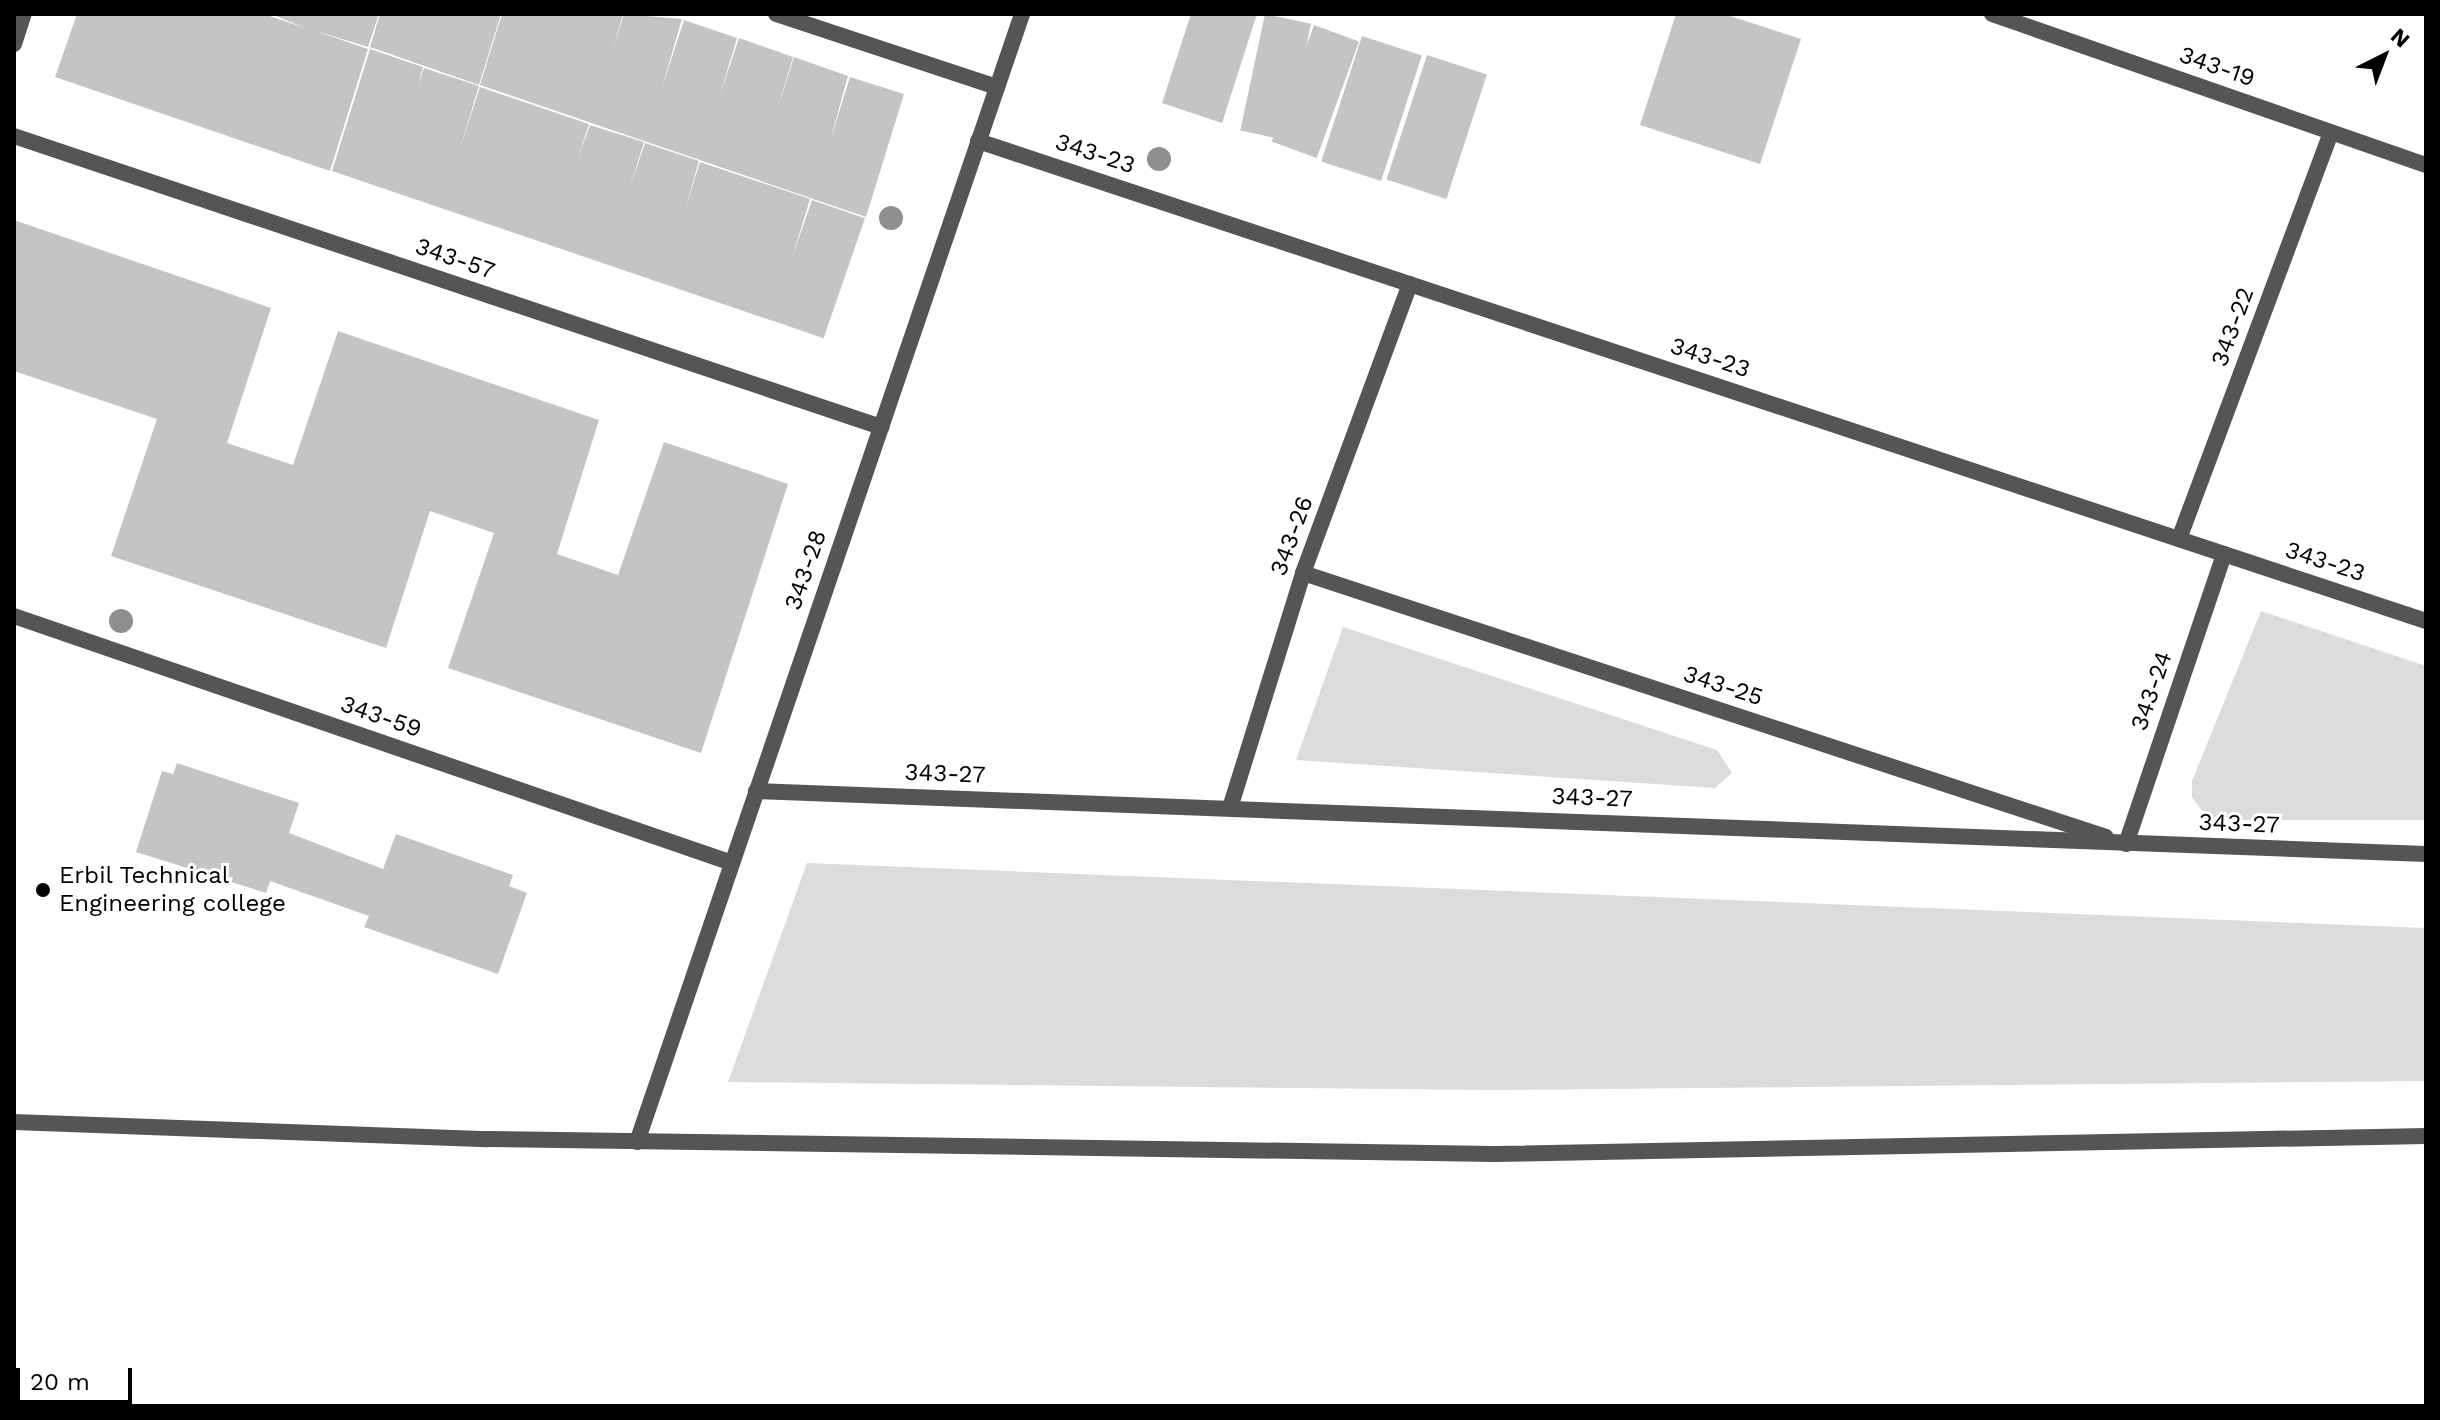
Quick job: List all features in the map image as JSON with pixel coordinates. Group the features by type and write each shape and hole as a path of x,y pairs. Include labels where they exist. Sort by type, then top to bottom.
{"street":[{"path":"14,44 24,14"},
{"path":"776,14 997,87"},
{"name":"343-28","path":"637,1142 1022,14"},
{"name":"343-19","path":"1992,14 2426,165"},
{"name":"343-22","path":"2179,539 2331,132"},
{"name":"343-57","path":"14,136 881,427"},
{"name":"343-23","path":"978,141 2426,621"},
{"name":"343-26","path":"1230,808 1303,573 1410,284"},
{"name":"343-24","path":"2126,844 2224,554"},
{"name":"343-25","path":"1303,573 2126,844"},
{"name":"343-59","path":"14,616 732,863"},
{"name":"343-27","path":"756,791 2426,854"},
{"path":"14,1122 637,1142 1494,1154 2426,1136"}],"shaded area":[{"path":"2261,611 2426,666 2426,820 2221,820 2203,812 2192,797 2192,781"},
{"path":"1343,627 1717,750 1732,773 1715,788 1296,760"},
{"path":"807,863 2426,928 2426,1081 1495,1090 728,1082"}],"building":[{"path":"77,14 264,14 305,28 271,14 379,14 368,47 313,30 368,49 330,171 55,77"},
{"path":"380,14 501,14 479,85 370,47"},
{"path":"502,14 623,14 613,48 624,14 682,19 661,91 684,20 737,38 720,95 739,38 793,57 776,114 794,57 848,76 830,141 850,77 904,94 866,217 480,85"},
{"path":"1191,14 1257,14 1222,123 1162,103"},
{"path":"1265,14 1311,24 1286,140 1240,130"},
{"path":"1676,14 1724,14 1801,39 1760,164 1640,125"},
{"path":"1314,25 1359,41 1317,158 1272,142"},
{"path":"1362,36 1422,55 1381,181 1321,162"},
{"path":"370,49 423,67 418,85 424,68 479,86 459,151 480,87 589,124 577,160 590,125 644,142 629,190 645,143 699,161 685,209 700,162 810,199 773,321 332,171"},
{"path":"1427,55 1487,74 1446,199 1387,180"},
{"path":"812,200 865,218 824,338 771,320"},
{"path":"14,220 271,308 227,443 293,465 338,331 599,420 557,554 618,575 664,442 788,484 701,753 448,668 494,533 430,511 386,648 111,556 157,419 14,371"},
{"path":"177,763 299,803 289,833 383,869 396,834 513,875 509,886 527,893 498,974 364,927 369,916 270,881 266,893 136,852 162,771 173,774"}],"place":[{"name":"Erbil Technical Engineering college","path":"43,890"}]}
